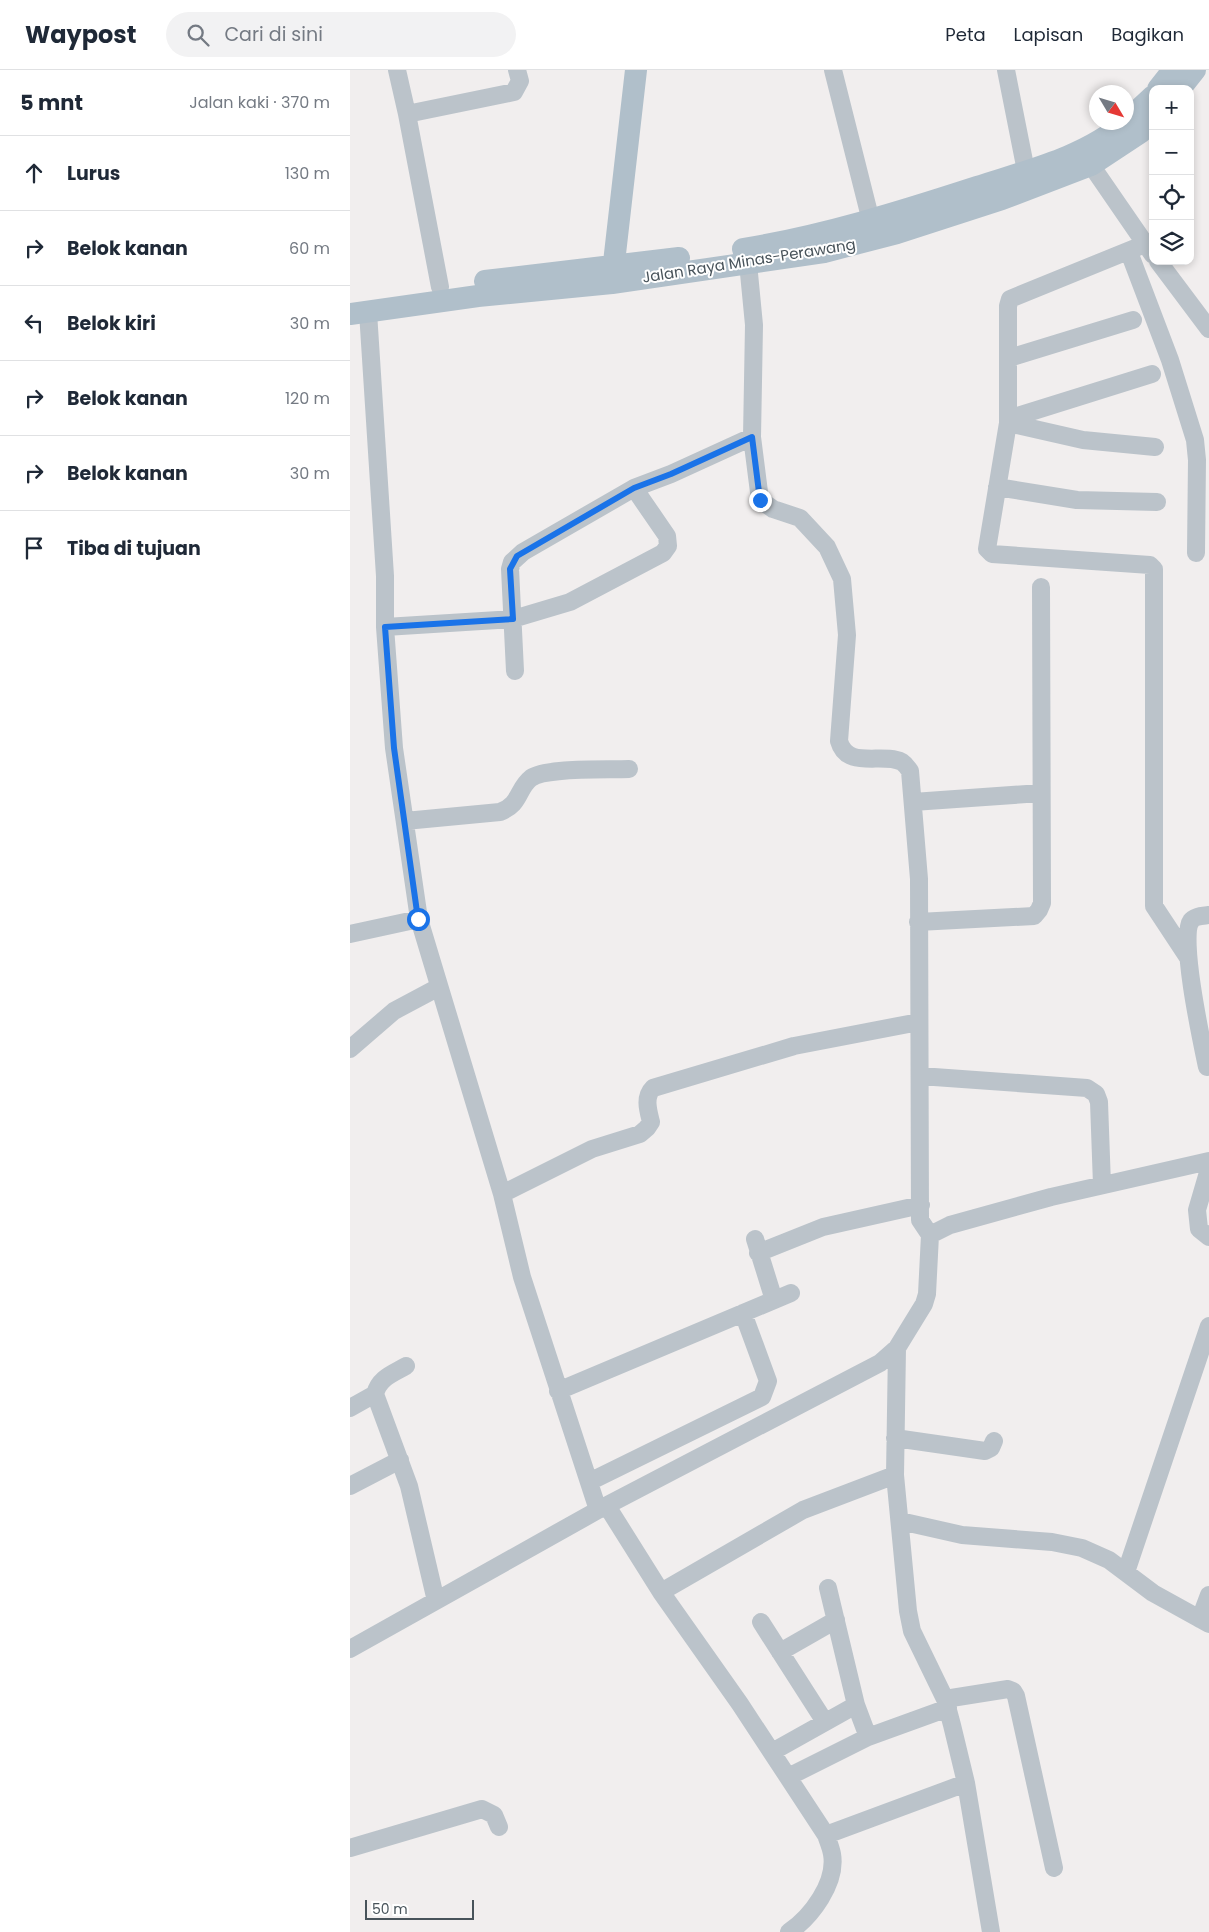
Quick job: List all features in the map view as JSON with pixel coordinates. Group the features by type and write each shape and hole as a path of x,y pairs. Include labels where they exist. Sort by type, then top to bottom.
{"main road":[{"path":"612,275 636,70"},
{"path":"1161,85 1173,70"},
{"path":"1183,85 1195,70"},
{"name":"Jalan Raya Minas-Perawang","path":"1134,114 1149,100"},
{"name":"Jalan Raya Minas-Perawang","path":"356,308 440,287 748,263 824,252 897,233 1002,199 1091,164 1140,132 1149,124"},
{"name":"Jalan Raya Minas-Perawang","path":"356,308 478,296 612,275 753,248 871,221 1026,171 1085,149 1114,130"}],"street":[{"path":"397,70 440,287"},
{"path":"407,114 514,92 520,81 517,70"},
{"path":"833,70 871,221"},
{"path":"1006,70 1026,171"},
{"path":"1091,164 1149,250 1129,252 1011,297 1008,306 1008,421 987,550 990,553 1150,565 1154,569 1154,906 1187,956"},
{"path":"1129,252 1170,360 1195,440 1197,460 1196,553"},
{"path":"350,1649 602,1508 880,1363 897,1348 924,1304 927,1294 930,1235 920,1220 919,879 910,771 901,761 848,756 841,750 839,741 847,635 842,579 827,547 800,518 773,509 760,500 752,437 754,325 748,263"},
{"path":"1161,265 1209,329"},
{"path":"356,308 385,576 385,627 394,748 418,919 502,1194 522,1277 589,1482 602,1508 740,1704 826,1835 832,1855 832,1870 824,1893 810,1913 789,1932"},
{"path":"1009,358 1133,320"},
{"path":"1008,421 1152,374"},
{"path":"1008,421 1083,440 1155,446"},
{"path":"515,671 510,569 517,556 634,488 671,474 752,437"},
{"path":"997,487 1076,500 1157,502"},
{"path":"385,627 513,619 570,602 663,553 668,546 668,536 634,488"},
{"path":"918,922 1034,916 1042,903 1041,587"},
{"path":"405,821 500,812 508,809 516,802 531,778 552,771 628,769"},
{"path":"913,802 1041,793"},
{"path":"1208,1071 1187,956 1190,922 1194,918 1209,916"},
{"path":"350,934 418,919"},
{"path":"350,1049 394,1011 439,987"},
{"path":"502,1194 592,1149 640,1134 651,1122 647,1101 649,1092 653,1088 794,1046 919,1022"},
{"path":"920,1076 1086,1088 1096,1094 1099,1102 1102,1184"},
{"path":"930,1235 950,1225 1102,1184 1209,1161"},
{"path":"1209,1169 1197,1210 1198,1229 1209,1236"},
{"path":"774,1300 756,1246 822,1227 921,1205"},
{"path":"558,1391 791,1293"},
{"path":"589,1482 762,1397 768,1381 743,1313"},
{"path":"1126,1572 1209,1326"},
{"path":"897,1348 895,1476 905,1590 912,1631 946,1704 966,1783 992,1932"},
{"path":"406,1366 382,1380 377,1385 375,1394 409,1486 436,1601"},
{"path":"350,1408 375,1394"},
{"path":"895,1438 985,1451 992,1448 994,1441"},
{"path":"350,1486 400,1460"},
{"path":"661,1592 803,1510 895,1476"},
{"path":"900,1520 962,1535 1052,1542 1082,1548 1109,1560 1153,1593 1204,1622 1209,1595"},
{"path":"828,1588 856,1705 868,1737"},
{"path":"780,1652 836,1620"},
{"path":"761,1622 825,1722"},
{"path":"788,1776 868,1737 946,1704 1008,1689 1013,1691 1016,1696 1054,1868"},
{"path":"772,1752 856,1705"},
{"path":"826,1835 966,1783"},
{"path":"350,1848 482,1809 494,1815 499,1827"}],"route":[{"path":"418,919 394,748 385,627 513,619 510,569 512,562 517,556 634,488 671,474 752,437 760,500"}]}
